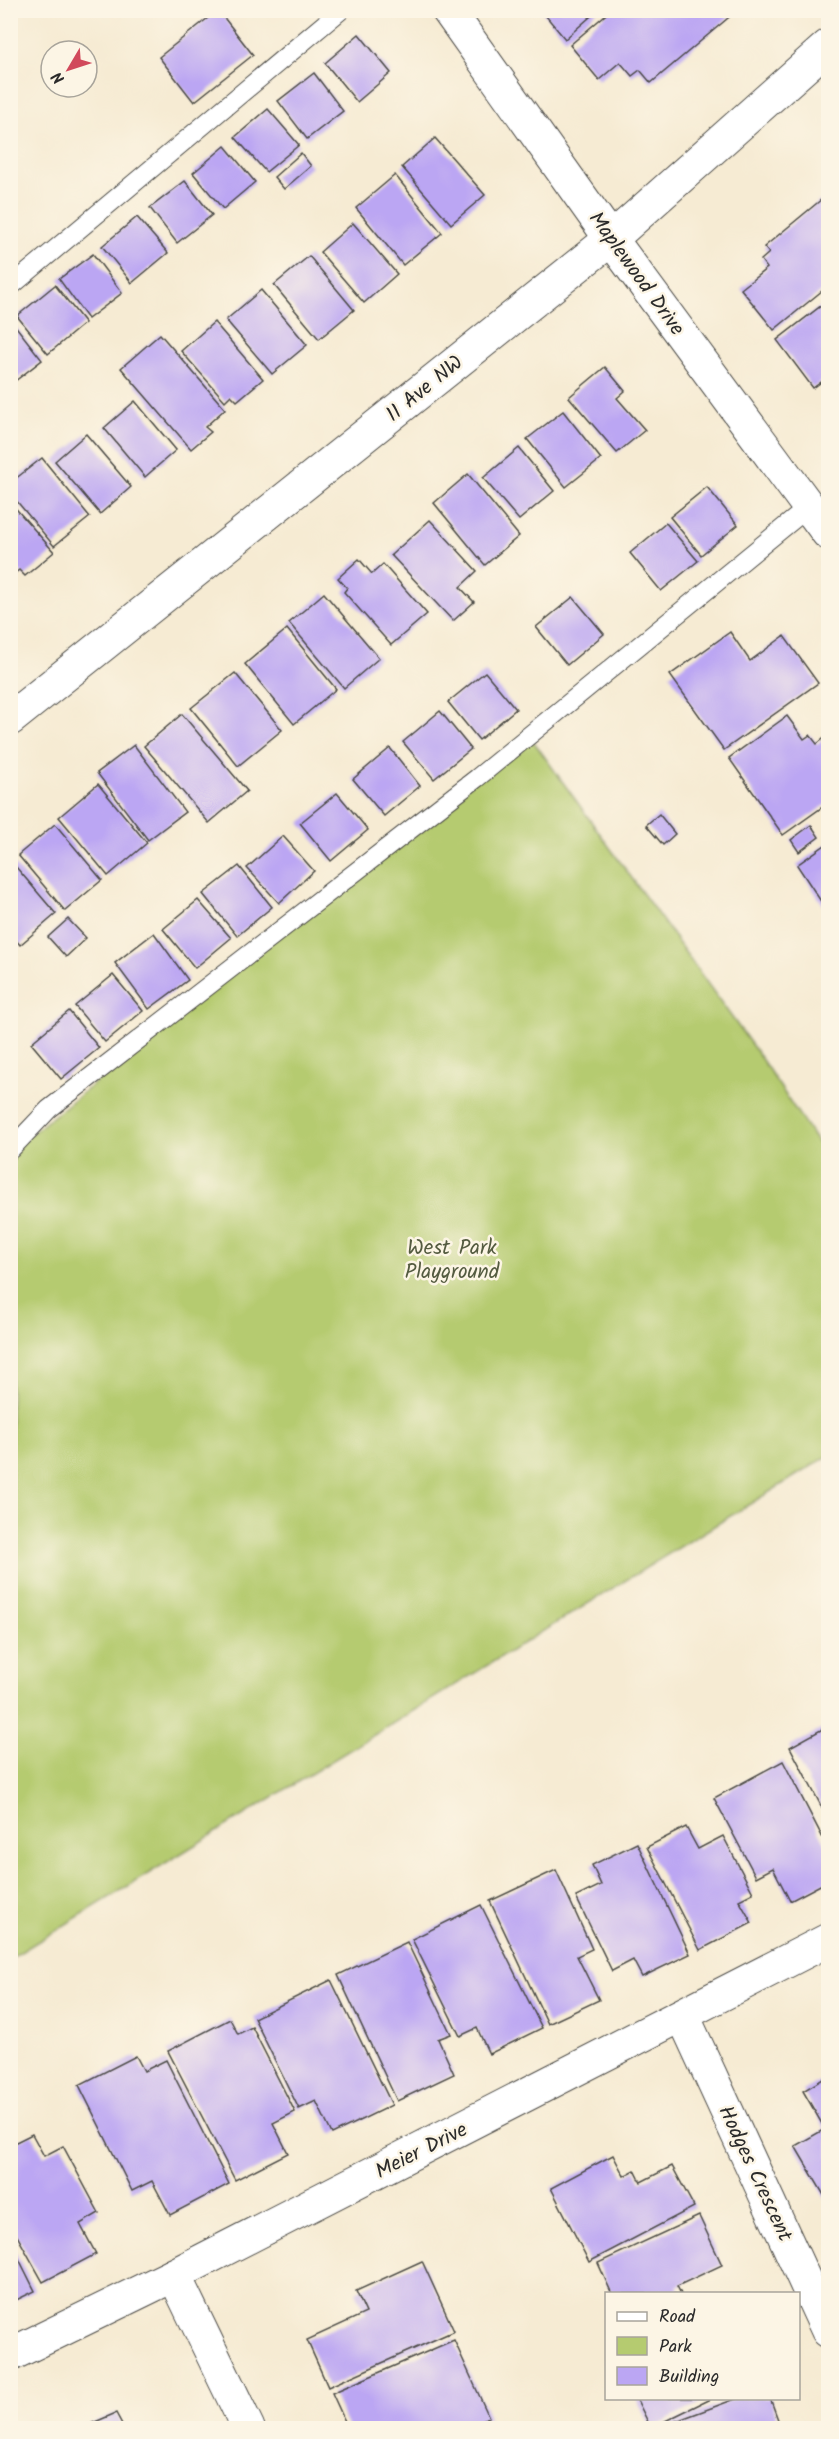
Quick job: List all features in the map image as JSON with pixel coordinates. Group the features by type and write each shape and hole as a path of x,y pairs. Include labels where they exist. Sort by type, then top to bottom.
{"street":[{"name":"Maplewood Drive","path":"448,10 611,239 828,533"},
{"name":"11 Ave NW","path":"10,719 611,239 828,46"},
{"name":"Meier Drive","path":"10,2355 174,2275 828,1940"},
{"name":"Hodges Crescent","path":"683,2016 828,2331"},
{"path":"174,2275 248,2428"}],"lane":[{"path":"10,286 341,10"},
{"path":"10,1150 49,1109 477,778 810,506"}],"green space":[{"name":"West Park Playground","path":"529,735 756,1051 828,1158 828,1456 11,1958 11,1150"}],"building":[{"path":"218,10 253,55 194,102 159,57"},
{"path":"541,10 598,10 565,39"},
{"path":"611,10 731,10 734,13 651,83 640,70 632,76 620,62 599,80 570,45"},
{"path":"359,34 391,73 357,102 325,63"},
{"path":"314,73 343,111 307,139 278,101"},
{"path":"268,109 299,145 266,172 235,137"},
{"path":"435,138 485,195 451,224 402,167"},
{"path":"225,146 255,182 223,209 193,173"},
{"path":"301,153 311,166 284,189 274,177"},
{"path":"395,175 442,233 403,265 356,208"},
{"path":"185,181 212,215 177,243 150,208"},
{"path":"828,194 828,286 774,330 741,289 767,268 761,260 769,253 764,247"},
{"path":"137,217 168,253 132,283 102,246"},
{"path":"353,223 397,274 364,303 320,252"},
{"path":"93,254 122,293 88,319 59,279"},
{"path":"309,256 354,310 319,339 274,285"},
{"path":"55,285 85,323 48,354 17,316"},
{"path":"261,290 307,345 272,374 226,320"},
{"path":"826,302 828,306 828,377 813,388 777,340"},
{"path":"10,319 42,360 10,385"},
{"path":"214,322 263,379 237,401 231,395 225,401 181,351"},
{"path":"160,334 225,409 205,427 211,432 191,449 121,368"},
{"path":"605,367 625,391 617,398 645,430 617,453 569,397"},
{"path":"135,401 176,450 145,477 104,428"},
{"path":"563,411 601,459 566,487 527,439"},
{"path":"86,434 131,487 100,514 55,461"},
{"path":"519,448 554,491 519,520 483,478"},
{"path":"42,458 90,517 54,546 10,493 10,483"},
{"path":"468,474 519,536 485,565 434,503"},
{"path":"707,487 738,525 701,555 670,517"},
{"path":"10,502 54,552 25,576 19,570 10,577"},
{"path":"430,520 477,571 460,587 474,602 453,621 391,555"},
{"path":"666,523 698,561 661,591 630,553"},
{"path":"359,559 372,574 383,564 427,614 391,645 344,592 347,588 338,578"},
{"path":"324,593 379,658 344,688 289,623"},
{"path":"573,597 604,634 567,665 536,627"},
{"path":"287,629 336,689 294,724 245,664"},
{"path":"730,632 750,661 784,636 818,683 724,750 670,675"},
{"path":"485,672 516,709 479,740 448,702"},
{"path":"235,673 282,730 238,766 191,708"},
{"path":"440,711 471,749 434,779 403,742"},
{"path":"182,714 247,791 209,823 144,746"},
{"path":"787,716 804,739 810,735 817,744 828,735 828,803 783,835 729,758"},
{"path":"134,745 185,812 148,840 97,773"},
{"path":"390,748 420,786 384,816 353,779"},
{"path":"98,784 147,843 108,876 59,817"},
{"path":"337,793 368,830 331,861 300,823"},
{"path":"659,814 675,834 663,845 646,825"},
{"path":"55,824 102,880 65,911 18,855"},
{"path":"811,825 819,837 799,852 791,840"},
{"path":"283,836 314,871 279,903 247,868"},
{"path":"828,843 828,912 797,865"},
{"path":"10,860 56,914 20,945 10,933"},
{"path":"239,866 272,907 237,936 203,894"},
{"path":"198,900 231,938 195,968 163,929"},
{"path":"68,919 86,938 66,957 48,937"},
{"path":"154,933 188,980 149,1009 115,963"},
{"path":"113,975 143,1011 105,1042 75,1006"},
{"path":"69,1011 99,1048 61,1079 31,1043"},
{"path":"828,1726 828,1819 790,1747"},
{"path":"783,1761 828,1848 828,1881 790,1901 773,1868 756,1877 714,1798"},
{"path":"686,1827 698,1849 723,1836 753,1893 739,1900 752,1923 700,1950 647,1847"},
{"path":"637,1843 690,1954 642,1977 633,1960 612,1971 576,1897 601,1885 592,1865"},
{"path":"556,1870 592,1949 577,1956 599,2000 548,2024 490,1901"},
{"path":"481,1905 542,2028 489,2054 477,2028 460,2036 412,1939"},
{"path":"407,1942 451,2034 438,2039 454,2074 397,2101 338,1975"},
{"path":"331,1980 392,2105 332,2134 316,2101 299,2109 254,2018"},
{"path":"230,2019 238,2034 252,2027 295,2112 273,2123 288,2153 235,2180 168,2051"},
{"path":"136,2056 144,2071 166,2060 229,2184 170,2215 152,2181 132,2191 79,2085"},
{"path":"828,2076 828,2202 795,2146 825,2129 803,2091"},
{"path":"32,2134 44,2156 63,2146 99,2213 80,2224 96,2254 43,2282 10,2223 10,2145"},
{"path":"613,2155 624,2176 635,2170 641,2182 672,2166 694,2207 589,2262 551,2188"},
{"path":"699,2216 722,2265 677,2286 680,2292 611,2292 598,2263"},
{"path":"10,2241 35,2291 10,2303"},
{"path":"422,2261 454,2331 328,2387 307,2340 366,2313 356,2291"},
{"path":"454,2340 489,2417 464,2428 348,2428 332,2393"},
{"path":"637,2400 708,2400 651,2428"},
{"path":"733,2400 771,2400 781,2428 657,2428"},
{"path":"116,2413 124,2428 81,2428"}]}
